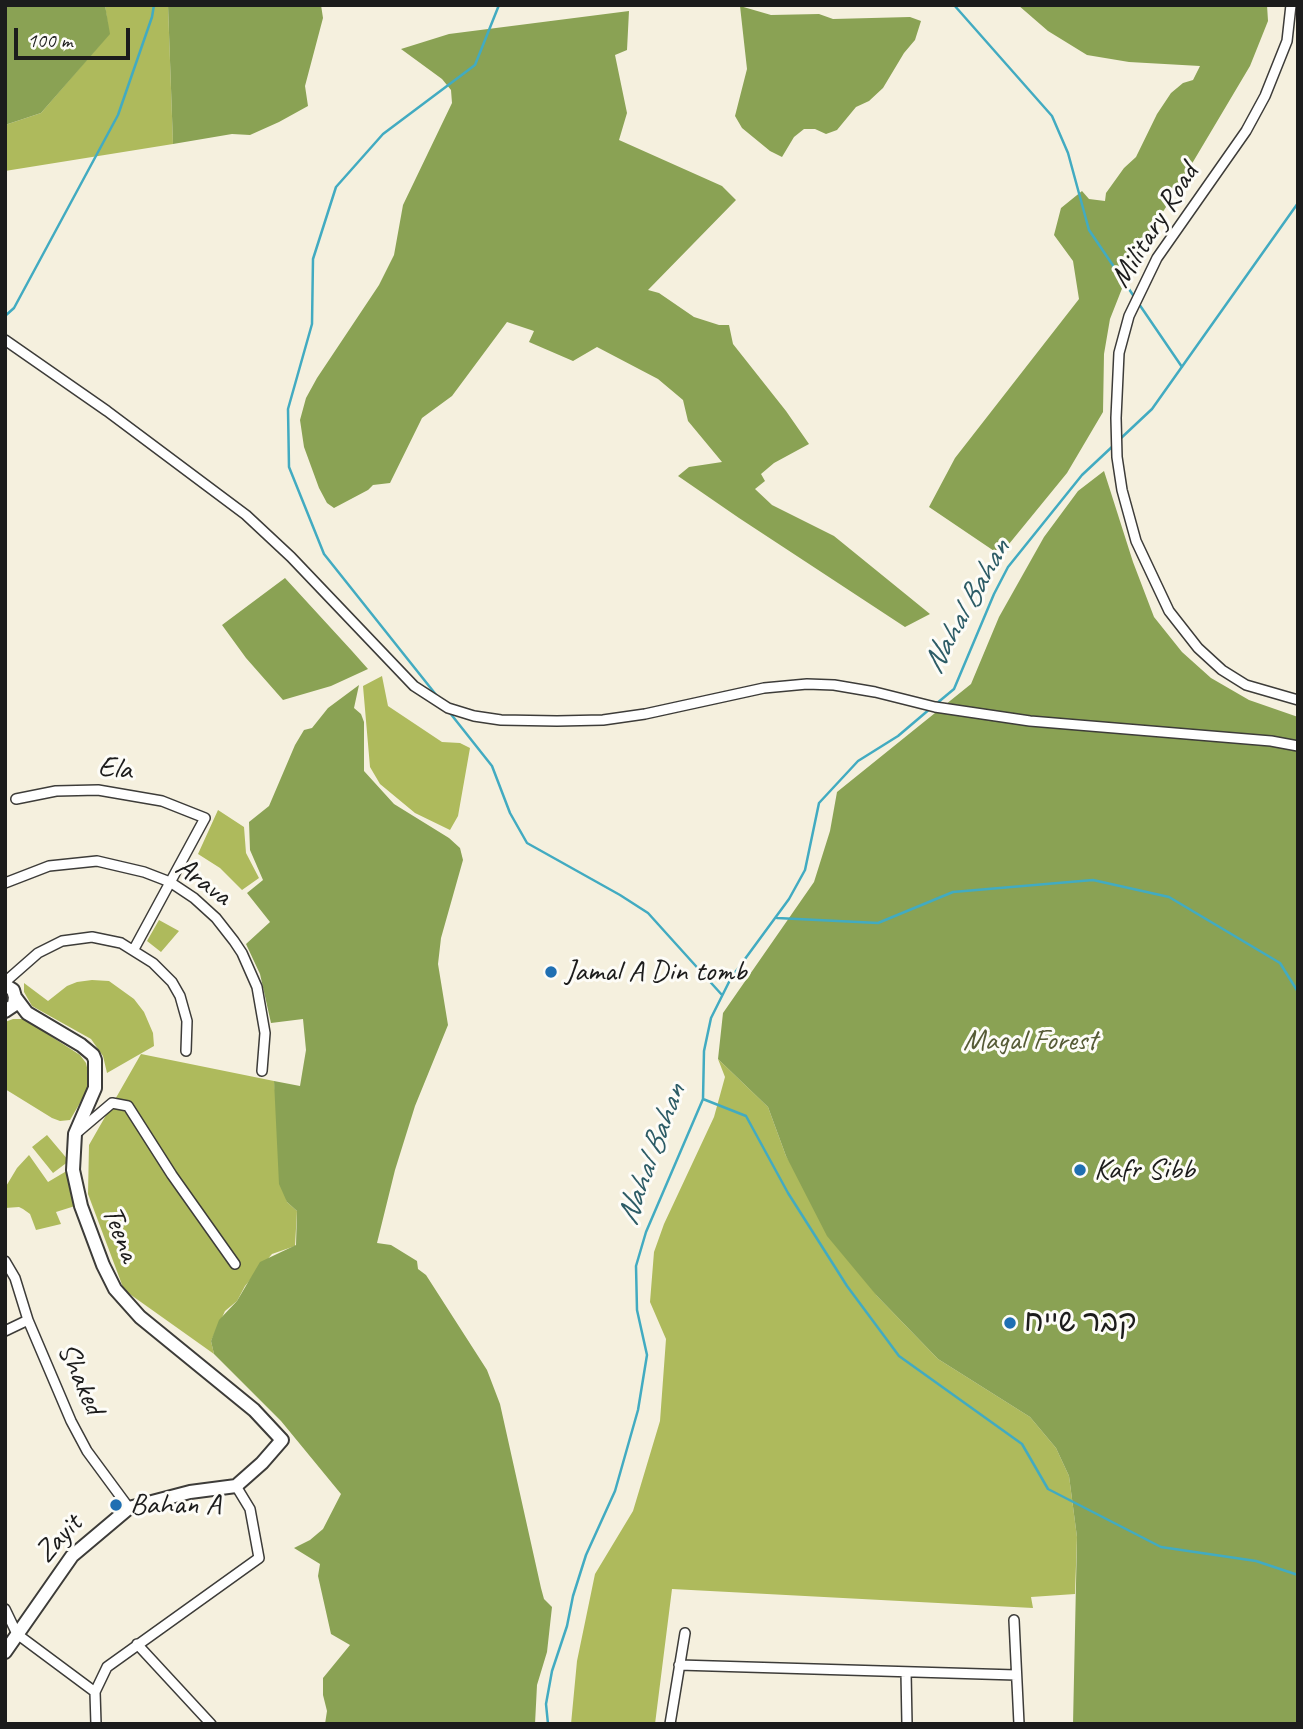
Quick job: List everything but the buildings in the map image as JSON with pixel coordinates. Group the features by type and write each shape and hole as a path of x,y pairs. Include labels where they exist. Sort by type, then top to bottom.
{"street":[{"name":"Military Road","path":"1291,5 1287,41 1265,96 1246,131 1157,258 1129,316 1119,353 1116,418 1117,457 1122,490 1136,541 1168,611 1198,648 1222,670 1246,685 1298,700"},
{"path":"5,340 246,515 291,557 414,686 448,708 501,720 603,720 645,714 764,688 807,684 834,685 935,707 1030,721 1271,741 1298,746"},
{"name":"Ela","path":"16,799 56,791 98,790 162,801 205,818 170,883"},
{"name":"Arava","path":"5,883 49,866 97,861 124,865 170,883 194,898 216,918 250,968 264,1017 265,1051 262,1071"},
{"path":"134,949 170,883"},
{"path":"7,1010 14,1004 10,989 24,966 50,946 76,938 106,939 144,955 164,974 180,996 187,1021 186,1051"},
{"path":"10,989 24,966"},
{"name":"Teena","path":"10,989 27,1013"},
{"name":"Teena","path":"7,1010 27,1013 82,1045 95,1060 95,1088 75,1134 72,1160 78,1194 103,1265 115,1289 140,1317 254,1410 282,1440 262,1463 236,1486"},
{"path":"75,1134 113,1103 128,1106 172,1175 235,1264"},
{"name":"Shaked","path":"5,1261 15,1278 28,1320 79,1437 129,1508"},
{"path":"5,1331 28,1320"},
{"path":"96,1724 95,1692 107,1667 258,1558 250,1509 236,1486"},
{"name":"Zayit","path":"5,1652 72,1556 129,1508 190,1492 236,1486"},
{"path":"5,1609 17,1634 95,1692"},
{"path":"1014,1620 1018,1724"},
{"path":"670,1724 685,1633"},
{"path":"137,1644 211,1724"},
{"path":"680,1665 1016,1675"},
{"path":"906,1672 907,1724"}],"green space":[{"path":"5,5 105,5 110,34 41,113 5,125"},
{"path":"105,5 168,5 173,144 5,171 5,125 41,113 109,34"},
{"path":"168,5 321,5 323,18 305,86 308,106 250,135 232,134 173,144"},
{"path":"1018,5 1267,5 1268,21 1250,66 1136,253 1110,319 1104,354 1103,412 1067,473 1000,555 929,507 955,458 1079,299 1073,261 1054,235 1061,208 1082,191 1089,199 1105,201 1106,193 1124,168 1136,157 1157,114 1171,93 1183,83 1193,80 1200,66 1129,62 1087,55 1048,31"},
{"path":"740,6 771,15 819,14 833,19 910,17 921,21 915,40 883,88 869,101 856,107 837,130 826,134 815,129 804,129 794,137 782,157 770,151 742,128 735,116 747,69"},
{"path":"629,11 627,50 615,55 627,113 619,140 722,186 736,200 648,290 659,293 694,317 719,325 729,325 733,344 809,444 774,463 761,474 765,481 755,489 772,505 834,536 930,614 905,627 678,476 689,467 722,462 688,421 683,400 658,379 597,347 573,361 529,342 534,331 507,322 452,396 422,418 390,483 373,485 334,508 327,503 319,488 304,447 300,420 306,398 379,285 394,255 403,205 452,103 451,90 442,79 401,49 449,34"},
{"name":"Magal Forest","path":"1104,471 1154,617 1182,652 1211,678 1249,700 1298,717 1298,1724 1073,1724 1077,1537 1069,1476 1056,1448 1030,1417 938,1359 877,1296 827,1236 786,1156 768,1107 718,1059 723,1013 814,882 830,831 837,792 971,684 999,617 1044,537 1078,491"},
{"path":"285,578 368,669 331,686 283,700 246,658 222,625"},
{"path":"382,676 388,706 442,742 460,743 470,748 458,816 450,830 415,813 380,784 370,767 363,686"},
{"path":"359,685 354,708 361,714 364,722 364,771 394,804 449,838 460,848 463,860 441,938 438,964 448,1025 415,1106 395,1170 377,1243 391,1245 417,1261 418,1269 426,1275 487,1370 500,1404 541,1588 544,1599 552,1607 547,1652 537,1685 535,1724 325,1724 327,1711 323,1678 350,1645 331,1634 318,1576 320,1564 294,1548 323,1529 341,1494 281,1421 214,1354 211,1341 219,1320 237,1301 260,1262 296,1245 297,1211 287,1202 279,1184 274,1081 300,1086 306,1050 303,1019 271,1023 260,974 246,944 270,922 247,893 263,880 250,850 249,822 269,806 304,730 312,728 328,708"},
{"path":"218,810 244,827 246,853 259,878 242,890 220,868 198,854"},
{"path":"159,920 179,931 161,952 147,941"},
{"path":"92,980 109,981 134,999 144,1012 153,1033 154,1046 107,1073 103,1056 91,1039 32,1006 24,992 24,983 48,1001 67,986"},
{"path":"24,1019 80,1055 86,1063 89,1076 87,1091 70,1120 52,1118 5,1089 5,1022"},
{"path":"141,1054 274,1081 287,1202 297,1211 295,1246 272,1254 245,1286 237,1301 225,1311 211,1341 214,1354 124,1290 88,1194 89,1145"},
{"path":"718,1059 768,1107 786,1156 877,1296 938,1359 1030,1417 1056,1448 1069,1476 1077,1537 1075,1594 1031,1597 1033,1608 672,1589 655,1724 571,1724 577,1661 595,1574 633,1511 660,1421 666,1339 650,1302 654,1252 664,1224 714,1117 725,1077"},
{"path":"47,1135 69,1161 53,1173 32,1147"},
{"path":"29,1155 48,1182 70,1169 70,1188 75,1206 56,1212 61,1224 36,1230 30,1214 23,1209 5,1208 5,1188"}],"waterway":[{"path":"5,316 14,308 118,115 154,5"},
{"path":"437,696 324,554 289,467 288,409 312,324 313,259 336,187 383,134 475,65 499,5"},
{"path":"954,5 1052,116 1068,153 1089,230 1135,298"},
{"name":"Nahal Bahan","path":"1119,440 1152,409 1298,203"},
{"path":"1139,304 1182,367"},
{"name":"Nahal Bahan","path":"936,704 954,689 1008,567 1082,475 1114,445"},
{"name":"Nahal Bahan","path":"548,1724 546,1704 552,1671 567,1626 573,1596 586,1555 615,1491 638,1410 647,1355 637,1310 636,1266 646,1232 703,1099 704,1051 711,1018 731,978 789,899 805,870 819,803 858,761 898,736 931,708"},
{"path":"450,713 492,766 510,813 527,843 648,913 722,995"},
{"path":"777,918 878,923 953,892 1093,880 1169,897 1280,963 1298,992"},
{"path":"703,1099 746,1116 788,1193 847,1286 899,1356 1022,1444 1048,1489 1161,1547 1256,1561 1298,1575"}],"place":[{"name":"Jamal A Din tomb","path":"551,972"},
{"name":"Kafr Sibb","path":"1080,1170"},
{"name":"קבר שייח","path":"1010,1323"},
{"name":"Bahan A","path":"116,1505"}]}
